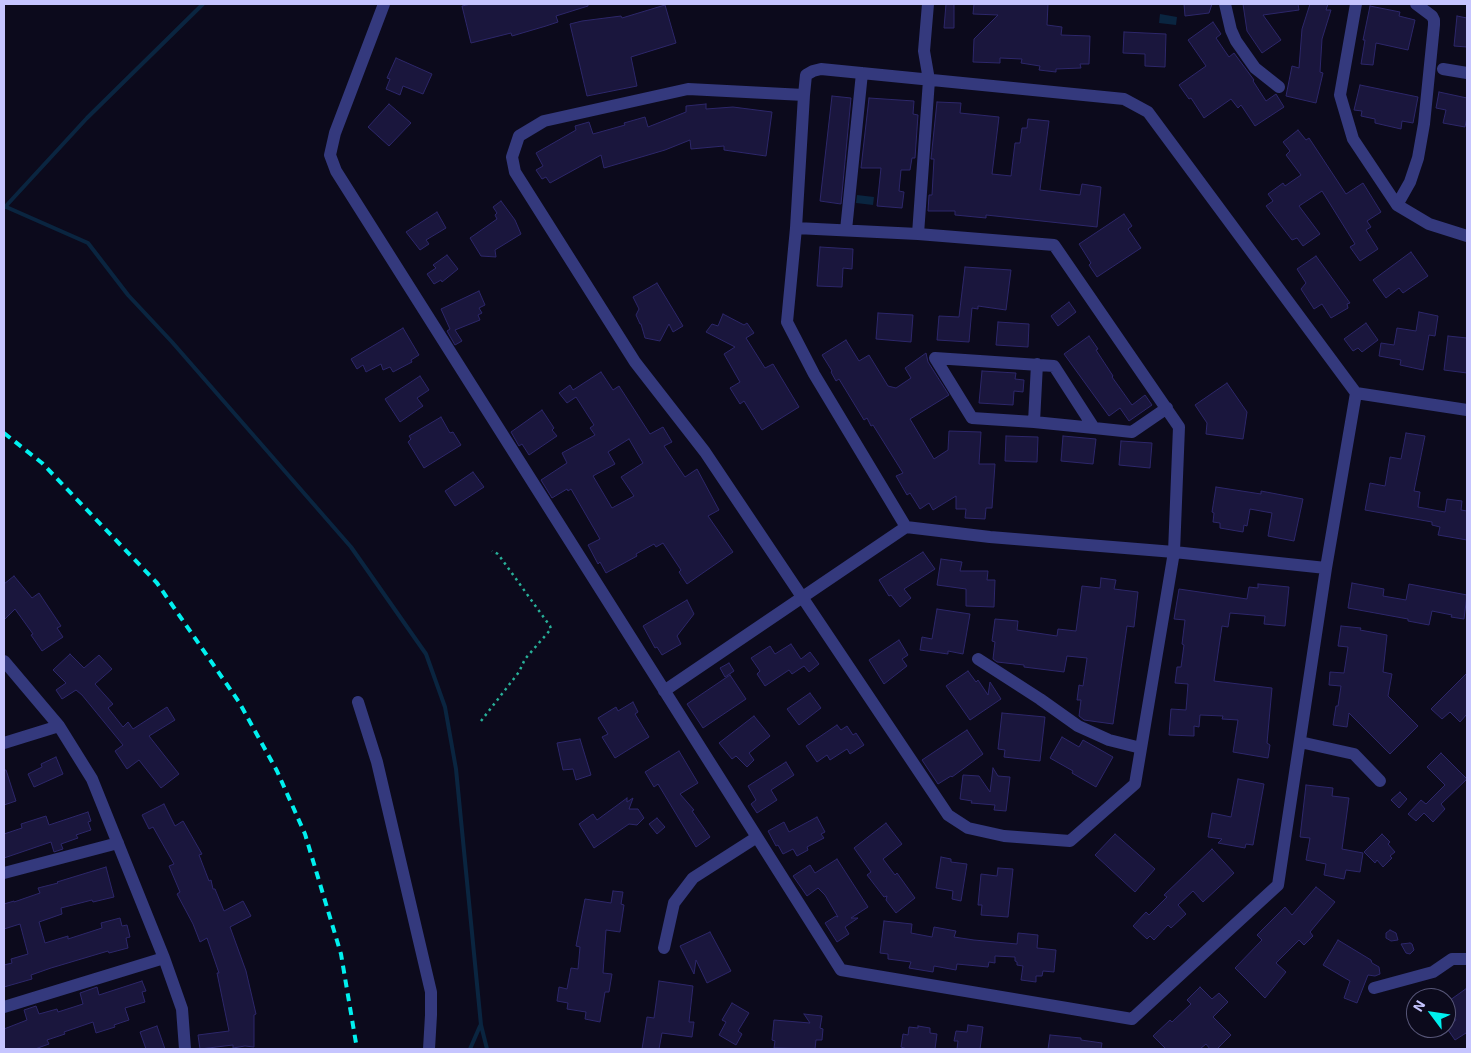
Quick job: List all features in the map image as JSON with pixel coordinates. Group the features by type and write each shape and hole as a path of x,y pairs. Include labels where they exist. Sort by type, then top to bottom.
{"street":[{"path":"384,4 335,133 330,155 336,171 841,970 1132,1019 1278,885 1326,568 1356,393"},
{"path":"918,234 929,80 924,51 928,4"},
{"path":"1226,4 1231,30 1236,41 1255,68 1279,87"},
{"path":"1356,4 1340,95 1353,139 1397,205 1429,224 1467,236"},
{"path":"1397,205 1410,182 1418,158 1424,124 1430,65 1434,20 1416,4"},
{"path":"906,527 814,374 787,322 796,228 806,75 822,69 1124,99 1148,112 1356,393 1467,410"},
{"path":"1443,69 1467,73"},
{"path":"846,230 862,73"},
{"path":"796,228 918,234 1054,245 1180,427 1174,552 1135,784 1070,841 1004,836 968,828 948,815 705,452 635,362 515,172 512,157 519,136 544,121 688,89 804,95"},
{"path":"1094,428 1054,366 935,358 972,418 1132,432 1167,408"},
{"path":"1034,422 1037,364"},
{"path":"664,691 906,527 990,537 1174,552 1326,568"},
{"path":"978,660 1040,699 1078,726 1109,740 1141,748"},
{"path":"4,661 58,726 92,779 164,958 182,1009 185,1049"},
{"path":"358,702 377,762 431,992 428,1049"},
{"path":"4,743 58,726"},
{"path":"1300,742 1354,754 1380,781"},
{"path":"664,948 674,903 693,878 757,837"},
{"path":"4,874 118,843"},
{"path":"4,1006 164,958"},
{"path":"1374,988 1432,972 1452,959 1467,959"}],"path":[{"path":"481,722 551,629 498,554 492,551"}],"water":[{"path":"1160,14 1177,17 1176,25 1159,23"},
{"path":"857,195 874,197 873,205 856,203"}],"building":[{"path":"471,4 588,4 588,6 556,16 558,22 546,26 512,36 511,33 471,43 462,6"},
{"path":"946,4 954,4 954,28 944,28"},
{"path":"974,4 1048,4 1047,25 1062,27 1061,35 1090,36 1089,64 1080,64 1081,68 1056,69 1056,72 1039,70 1040,66 1021,63 1022,59 1000,58 1000,63 973,62 974,39 998,15 973,14"},
{"path":"1184,4 1212,4 1209,13 1185,16"},
{"path":"1243,4 1298,4 1299,10 1263,15 1281,40 1262,53 1247,31"},
{"path":"1310,4 1328,4 1326,10 1331,10 1322,39 1320,72 1323,73 1316,103 1286,96 1292,66 1299,68 1302,29"},
{"path":"665,5 676,43 631,57 637,86 587,96 570,24 621,16 622,18"},
{"path":"1370,6 1400,12 1399,16 1415,20 1408,50 1376,43 1373,65 1361,64 1365,40 1363,40"},
{"path":"1457,16 1467,18 1467,47 1454,46"},
{"path":"1213,22 1221,34 1216,38 1229,57 1234,53 1254,80 1266,101 1276,94 1284,107 1255,126 1241,105 1238,108 1231,99 1204,118 1191,98 1189,99 1179,85 1206,66 1188,40"},
{"path":"1124,32 1166,34 1165,67 1145,66 1145,54 1123,53"},
{"path":"396,58 432,74 423,94 403,86 400,95 386,89 390,79 387,78"},
{"path":"1360,85 1418,97 1413,123 1402,121 1401,129 1375,123 1375,119 1361,116 1362,111 1354,110"},
{"path":"1439,92 1467,98 1465,127 1443,123 1446,110 1436,108"},
{"path":"832,96 851,98 841,204 820,201"},
{"path":"869,98 914,101 913,114 918,115 915,158 912,158 910,170 901,170 899,191 904,192 902,208 877,206 881,168 861,168"},
{"path":"937,102 961,103 960,113 999,117 992,174 1011,176 1015,143 1020,143 1022,128 1027,128 1028,119 1049,121 1040,190 1080,195 1082,184 1101,187 1097,227 986,215 986,218 955,215 955,211 928,211 929,195 932,195 934,159 931,159"},
{"path":"389,104 411,123 389,146 368,127"},
{"path":"706,104 706,109 733,107 772,112 766,156 724,150 724,146 691,149 690,140 665,150 604,168 601,155 550,183 546,177 542,179 536,170 543,166 536,153 576,130 575,126 589,122 593,134 645,117 648,127 686,112 686,106"},
{"path":"1298,130 1306,140 1309,138 1346,194 1363,183 1381,212 1367,221 1371,227 1366,230 1378,249 1360,261 1350,247 1355,244 1322,191 1299,206 1320,234 1303,246 1297,238 1292,240 1266,206 1273,201 1268,194 1283,183 1285,186 1301,175 1286,155 1290,151 1283,142"},
{"path":"501,201 515,220 521,234 495,250 496,257 481,256 470,238 497,219 495,215 497,213 493,207"},
{"path":"437,212 446,228 426,240 429,244 420,250 406,232"},
{"path":"1124,214 1132,226 1128,229 1141,248 1097,277 1079,244"},
{"path":"820,247 853,249 852,269 843,268 842,287 817,286"},
{"path":"1411,252 1428,276 1403,293 1399,288 1386,298 1373,280"},
{"path":"447,255 458,269 442,282 441,280 434,284 427,274 436,268 433,265"},
{"path":"1316,256 1350,303 1347,304 1348,308 1331,318 1322,304 1314,309 1301,289 1306,283 1297,269"},
{"path":"965,267 1011,270 1006,310 978,306 978,309 972,308 969,342 937,340 939,316 959,317"},
{"path":"657,283 683,326 673,332 669,324 660,341 645,338 636,315 639,309 633,297"},
{"path":"479,291 485,305 479,308 482,313 478,315 480,320 455,330 462,341 455,345 447,331 450,329 441,309"},
{"path":"1069,302 1076,312 1058,326 1051,316"},
{"path":"1419,312 1438,316 1435,336 1429,335 1423,370 1400,365 1401,360 1379,356 1381,343 1394,345 1397,328 1416,331"},
{"path":"878,313 913,315 911,342 876,339"},
{"path":"723,314 744,325 747,323 754,333 746,338 765,368 773,364 799,407 762,430 744,401 740,404 730,388 740,382 724,354 735,347 706,332 712,324 718,326"},
{"path":"998,322 1029,324 1028,347 996,345"},
{"path":"1366,323 1378,340 1362,352 1358,348 1353,351 1344,339"},
{"path":"403,328 419,355 411,360 412,362 393,372 390,367 383,370 381,364 366,372 363,365 357,369 351,359"},
{"path":"1089,336 1112,377 1132,405 1145,395 1152,405 1129,421 1120,408 1109,416 1064,354"},
{"path":"1448,336 1467,338 1467,373 1444,370"},
{"path":"846,340 859,361 869,355 888,386 896,388 911,378 905,368 926,353 928,362 949,395 910,419 934,459 948,450 949,431 981,432 979,464 995,464 992,508 986,508 985,519 965,518 966,509 956,509 956,496 933,510 929,503 920,509 910,493 907,495 896,476 903,473 873,425 871,426 867,418 864,420 839,379 836,381 822,355"},
{"path":"982,371 1016,373 1015,379 1024,380 1023,392 1014,391 1013,405 979,403"},
{"path":"601,372 613,390 619,386 650,434 663,427 672,442 664,446 685,477 697,469 719,510 708,516 733,552 687,584 679,572 681,570 663,543 656,547 654,544 606,573 600,562 598,564 588,545 600,539 571,489 568,491 567,489 552,498 541,480 567,463 562,453 595,435 590,428 594,425 576,397 567,403 559,393 570,385 573,390","holes":["629,439 643,463 621,477 634,496 612,508 593,476 615,464 608,452"]},
{"path":"420,376 429,390 417,398 423,406 400,422 385,399"},
{"path":"1227,383 1247,412 1243,439 1206,434 1207,423 1195,405"},
{"path":"542,410 557,436 529,455 522,444 519,446 511,432"},
{"path":"441,417 450,433 453,432 461,445 424,468 408,442 411,439 409,436"},
{"path":"1406,433 1425,436 1414,491 1420,492 1418,507 1445,512 1447,499 1462,501 1461,510 1467,511 1467,540 1438,535 1440,527 1432,525 1432,522 1365,510 1370,483 1385,486 1390,457 1401,459"},
{"path":"1006,436 1038,437 1037,462 1005,461"},
{"path":"1063,436 1096,439 1093,464 1061,461"},
{"path":"1121,441 1152,443 1150,468 1119,465"},
{"path":"473,472 484,487 455,506 445,491"},
{"path":"1216,487 1261,494 1261,491 1303,499 1294,541 1268,536 1272,513 1250,509 1247,526 1244,525 1243,532 1220,528 1220,523 1213,522 1214,513 1212,512"},
{"path":"923,552 935,569 904,589 911,598 900,607 891,595 889,596 879,580"},
{"path":"941,559 962,562 960,571 988,571 987,580 995,580 994,607 966,606 966,589 937,585"},
{"path":"14,576 32,598 39,593 61,626 57,628 63,637 42,651 31,635 33,634 15,609 4,620 4,584"},
{"path":"1101,578 1116,580 1114,589 1138,592 1134,627 1127,626 1113,724 1084,720 1079,716 1081,700 1077,700 1079,685 1083,686 1087,658 1067,656 1064,672 1024,667 1024,665 997,662 993,659 995,642 992,641 995,619 1018,621 1017,630 1057,636 1058,629 1076,631 1082,586 1100,588"},
{"path":"1352,583 1384,589 1383,596 1406,600 1409,584 1467,595 1464,619 1432,611 1429,625 1408,621 1408,619 1348,608"},
{"path":"1258,584 1289,587 1285,626 1264,624 1265,616 1230,613 1228,627 1222,626 1214,681 1272,688 1267,743 1270,745 1268,758 1233,752 1238,720 1222,719 1223,716 1200,715 1199,727 1194,726 1194,736 1169,735 1171,709 1186,710 1188,684 1175,683 1177,667 1181,667 1184,645 1182,644 1185,620 1174,619 1179,589 1247,599 1249,587 1258,588"},
{"path":"687,600 694,614 677,636 681,644 662,655 657,647 655,648 643,626"},
{"path":"937,609 970,614 963,654 948,651 948,654 920,650 922,637 932,639"},
{"path":"1341,626 1361,628 1360,630 1387,635 1383,672 1392,674 1388,696 1418,726 1390,754 1349,713 1347,727 1333,725 1341,686 1329,685 1330,672 1344,673 1348,647 1338,646"},
{"path":"899,640 908,655 902,659 907,666 884,684 869,660"},
{"path":"791,644 801,659 810,652 819,664 809,672 804,666 792,674 789,670 765,686 757,674 760,671 751,658 770,646 775,654"},
{"path":"70,654 84,668 99,655 112,669 95,684 113,704 108,708 123,727 128,722 133,729 167,707 175,720 149,736 179,774 161,788 139,760 127,769 115,751 123,745 82,695 76,690 62,699 56,690 66,683 53,670"},
{"path":"729,663 734,671 725,677 720,668"},
{"path":"968,671 976,682 978,680 988,695 990,682 1001,699 970,720 946,686"},
{"path":"1467,673 1467,714 1460,722 1450,712 1442,719 1431,709"},
{"path":"730,675 746,699 703,728 687,704"},
{"path":"810,693 821,708 799,725 787,709"},
{"path":"633,702 638,712 635,714 649,737 615,758 602,737 608,734 598,718 616,707 618,711"},
{"path":"1002,713 1045,717 1040,761 1004,757 1005,750 998,749"},
{"path":"754,716 770,736 749,753 754,760 747,767 736,756 732,759 719,743"},
{"path":"837,725 841,730 847,726 853,735 856,733 864,745 850,754 847,749 830,760 827,755 817,762 806,746"},
{"path":"967,730 983,754 952,777 938,784 922,760"},
{"path":"1062,737 1079,747 1083,740 1113,757 1096,787 1050,758"},
{"path":"580,739 591,775 576,780 573,769 563,770 557,743"},
{"path":"679,751 698,783 680,794 694,810 692,811 710,837 696,847 658,784 654,787 645,772"},
{"path":"1441,753 1467,779 1441,804 1445,809 1433,822 1424,813 1416,821 1408,814 1421,800 1426,804 1445,785 1427,767"},
{"path":"56,757 63,774 34,787 28,774 42,767 41,764"},
{"path":"786,762 794,775 771,790 777,800 757,813 751,804 756,800 748,786"},
{"path":"993,768 998,776 1010,777 1006,811 994,810 995,805 971,803 972,801 960,799 963,775 979,776 990,792"},
{"path":"4,770 6,770 16,801 4,805"},
{"path":"1238,779 1264,784 1253,845 1246,844 1245,848 1218,843 1222,839 1208,837 1212,813 1231,817"},
{"path":"1306,785 1333,788 1332,796 1349,798 1342,849 1363,853 1360,872 1346,870 1344,879 1324,875 1326,864 1306,860 1310,838 1300,837"},
{"path":"1400,792 1407,799 1399,808 1391,800"},
{"path":"627,798 627,802 633,798 629,809 638,809 644,818 637,825 629,824 594,848 579,824 593,814 597,820"},
{"path":"164,804 175,826 183,821 202,854 199,855 209,881 211,880 213,889 215,889 224,911 243,901 251,916 230,927 246,971 256,1014 254,1015 254,1047 233,1048 233,1045 200,1049 198,1035 229,1031 217,973 219,973 207,938 200,942 177,894 180,892 169,866 174,864 153,827 149,829 142,815"},
{"path":"88,812 91,821 88,822 91,830 76,835 78,838 61,844 63,849 54,852 51,842 4,858 4,834 22,828 21,824 46,816 49,825"},
{"path":"817,817 825,832 821,834 824,838 807,847 808,850 797,856 793,849 783,854 768,831 784,822 789,832"},
{"path":"657,818 665,827 657,834 649,824"},
{"path":"886,823 902,844 883,859 895,875 897,873 915,898 896,913 886,900 887,896 884,897 867,875 871,872 854,848"},
{"path":"1115,834 1155,869 1135,892 1095,855"},
{"path":"1382,834 1390,842 1388,844 1395,852 1383,867 1377,860 1375,863 1364,852"},
{"path":"1212,849 1234,873 1203,902 1193,891 1178,905 1186,914 1171,928 1168,925 1154,940 1150,936 1147,939 1133,926 1146,912 1149,915 1167,897 1164,895"},
{"path":"941,857 951,859 951,862 967,864 961,901 952,899 953,891 936,888"},
{"path":"837,859 868,907 851,918 858,918 845,927 849,934 837,942 825,923 836,916 838,917 825,895 818,888 807,896 793,876 810,865 815,873"},
{"path":"106,867 114,897 93,902 92,900 61,908 62,914 39,922 45,943 68,936 68,939 102,928 101,923 120,918 122,926 127,925 130,937 126,938 128,948 109,953 108,951 51,968 31,975 32,979 4,987 4,965 12,963 11,959 28,954 20,924 4,929 4,904 40,893 38,888"},
{"path":"998,868 1013,869 1008,917 981,915 982,905 978,905 981,874 997,876"},
{"path":"1316,887 1335,902 1310,932 1313,936 1304,945 1299,940 1276,963 1286,972 1265,998 1235,968 1262,940 1257,935 1285,907 1292,915"},
{"path":"613,891 623,892 621,904 624,905 620,932 606,930 603,973 612,974 609,992 605,992 600,1022 585,1019 586,1012 567,1009 568,1003 557,1001 559,987 567,989 571,968 578,969 580,947 576,946 585,899 611,903"},
{"path":"884,921 912,924 911,933 932,937 934,927 956,931 954,937 1017,944 1018,933 1038,935 1037,948 1056,950 1054,972 1043,971 1042,976 1036,976 1036,982 1021,980 1023,966 1017,965 1015,957 995,956 995,963 989,962 988,967 957,964 956,970 934,966 933,972 909,968 911,962 888,959 888,954 880,953"},
{"path":"1390,930 1396,933 1398,940 1391,941 1386,938 1386,933"},
{"path":"710,932 731,971 707,983 696,960 694,974 680,946"},
{"path":"1338,940 1379,967 1380,974 1375,976 1368,975 1357,1003 1344,998 1350,981 1323,965"},
{"path":"1410,943 1414,950 1410,954 1406,953 1401,944"},
{"path":"142,981 146,991 142,992 145,1002 125,1008 129,1020 114,1025 115,1027 96,1033 93,1022 64,1032 65,1034 47,1040 49,1044 35,1049 4,1049 4,1029 27,1020 24,1010 36,1006 39,1014 57,1009 58,1012 83,1004 80,993 97,987 99,995"},
{"path":"659,981 693,986 689,1022 694,1022 692,1037 662,1033 659,1049 642,1049 647,1017 654,1018"},
{"path":"1200,987 1212,999 1219,993 1228,1002 1213,1017 1231,1035 1217,1049 1210,1049 1206,1044 1200,1049 1166,1049 1153,1036 1170,1020 1172,1022 1191,1004 1187,1000"},
{"path":"1467,988 1467,1035 1466,1033 1455,1040 1454,1038 1456,1038 1456,996"},
{"path":"732,1003 749,1013 738,1031 742,1034 736,1045 719,1035 726,1022 722,1020"},
{"path":"804,1014 822,1016 820,1028 823,1029 822,1040 816,1040 815,1049 774,1048 775,1041 772,1040 774,1020 810,1023"},
{"path":"968,1025 983,1027 980,1049 957,1049 958,1041 954,1041 956,1031 967,1032"},
{"path":"157,1026 165,1049 146,1049 140,1032"},
{"path":"918,1026 930,1028 930,1033 937,1034 935,1049 907,1049 901,1047 903,1034 908,1035 909,1027 918,1028"},
{"path":"1050,1035 1081,1038 1081,1040 1102,1043 1101,1049 1048,1049"}],"waterway":[{"path":"5,207 87,118 203,4"},
{"path":"4,206 88,243 128,295 172,342 351,547 426,654 445,707 456,769 481,1025 487,1049"},
{"path":"470,1049 480,1026"}],"railway":[{"path":"4,433 42,463 157,583 239,702 277,771 305,834 341,954 357,1049"}]}
